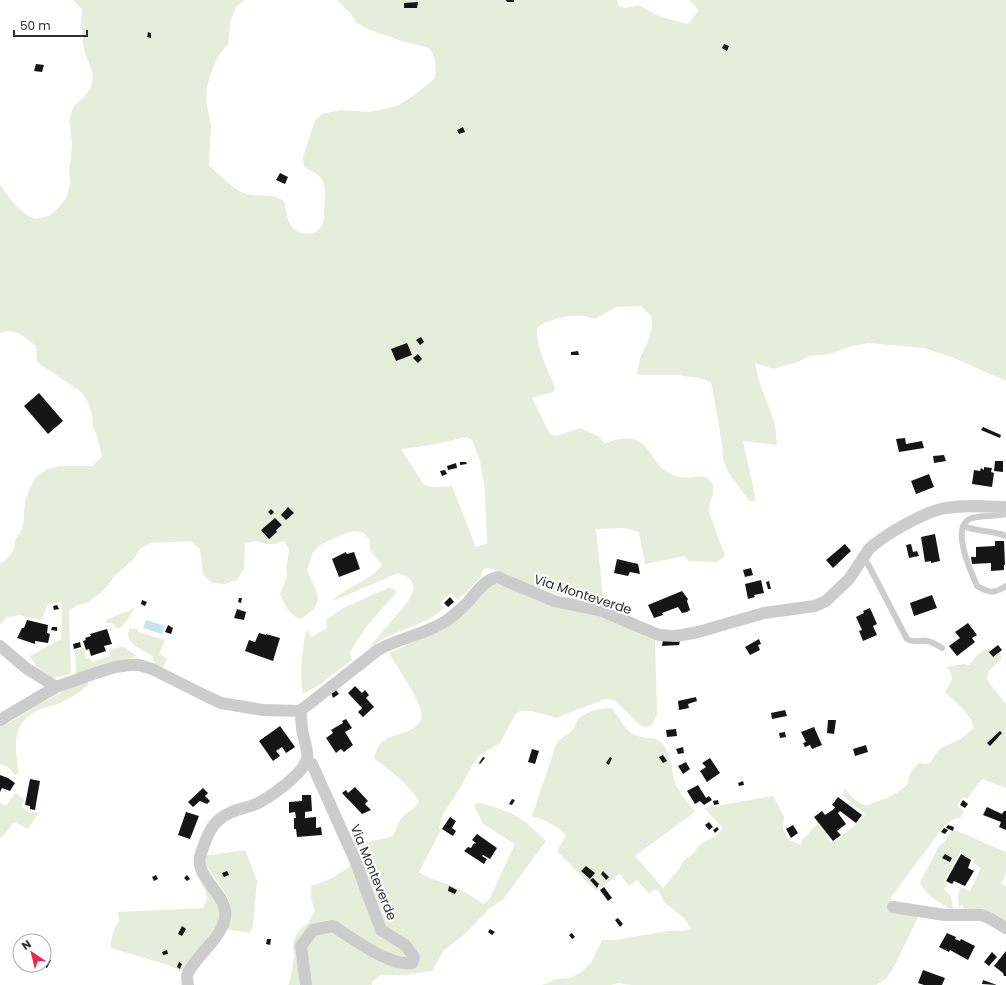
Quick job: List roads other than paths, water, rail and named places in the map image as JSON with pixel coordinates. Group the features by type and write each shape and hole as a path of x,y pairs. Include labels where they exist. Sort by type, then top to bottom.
{"street":[{"name":"Via Monteverde","path":"306,985 301,946 313,930 333,926 382,957 406,964 412,963 414,957 406,945 381,930 355,860 312,764 307,760 307,750 300,710 378,650 446,621 465,605 482,584 490,579 498,578 554,601 602,611 659,635 676,636 698,632 764,614 815,606 826,601 838,591 849,579 869,549 885,536 927,514 941,509 957,507 1006,507"},
{"path":"0,646 26,668 56,687"},
{"path":"0,720 56,687 115,667 130,665 152,669 222,703 264,710 300,710"},
{"path":"188,985 187,975 192,966 220,931 225,918 224,907 217,893 201,871 199,863 200,854 212,828 219,819 270,796 285,785 307,760"},
{"path":"893,908 922,910 945,915 980,915 1006,928"}],"lane":[{"path":"1006,514 972,518 967,521 961,531 961,540 977,586 990,593 998,591 1006,586"},
{"path":"963,526 971,530 1000,533 1006,536"},
{"path":"862,559 868,564 907,639 910,641 927,641 935,643 942,648"}],"water":[{"path":"146,620 165,626 162,634 143,628"}]}
